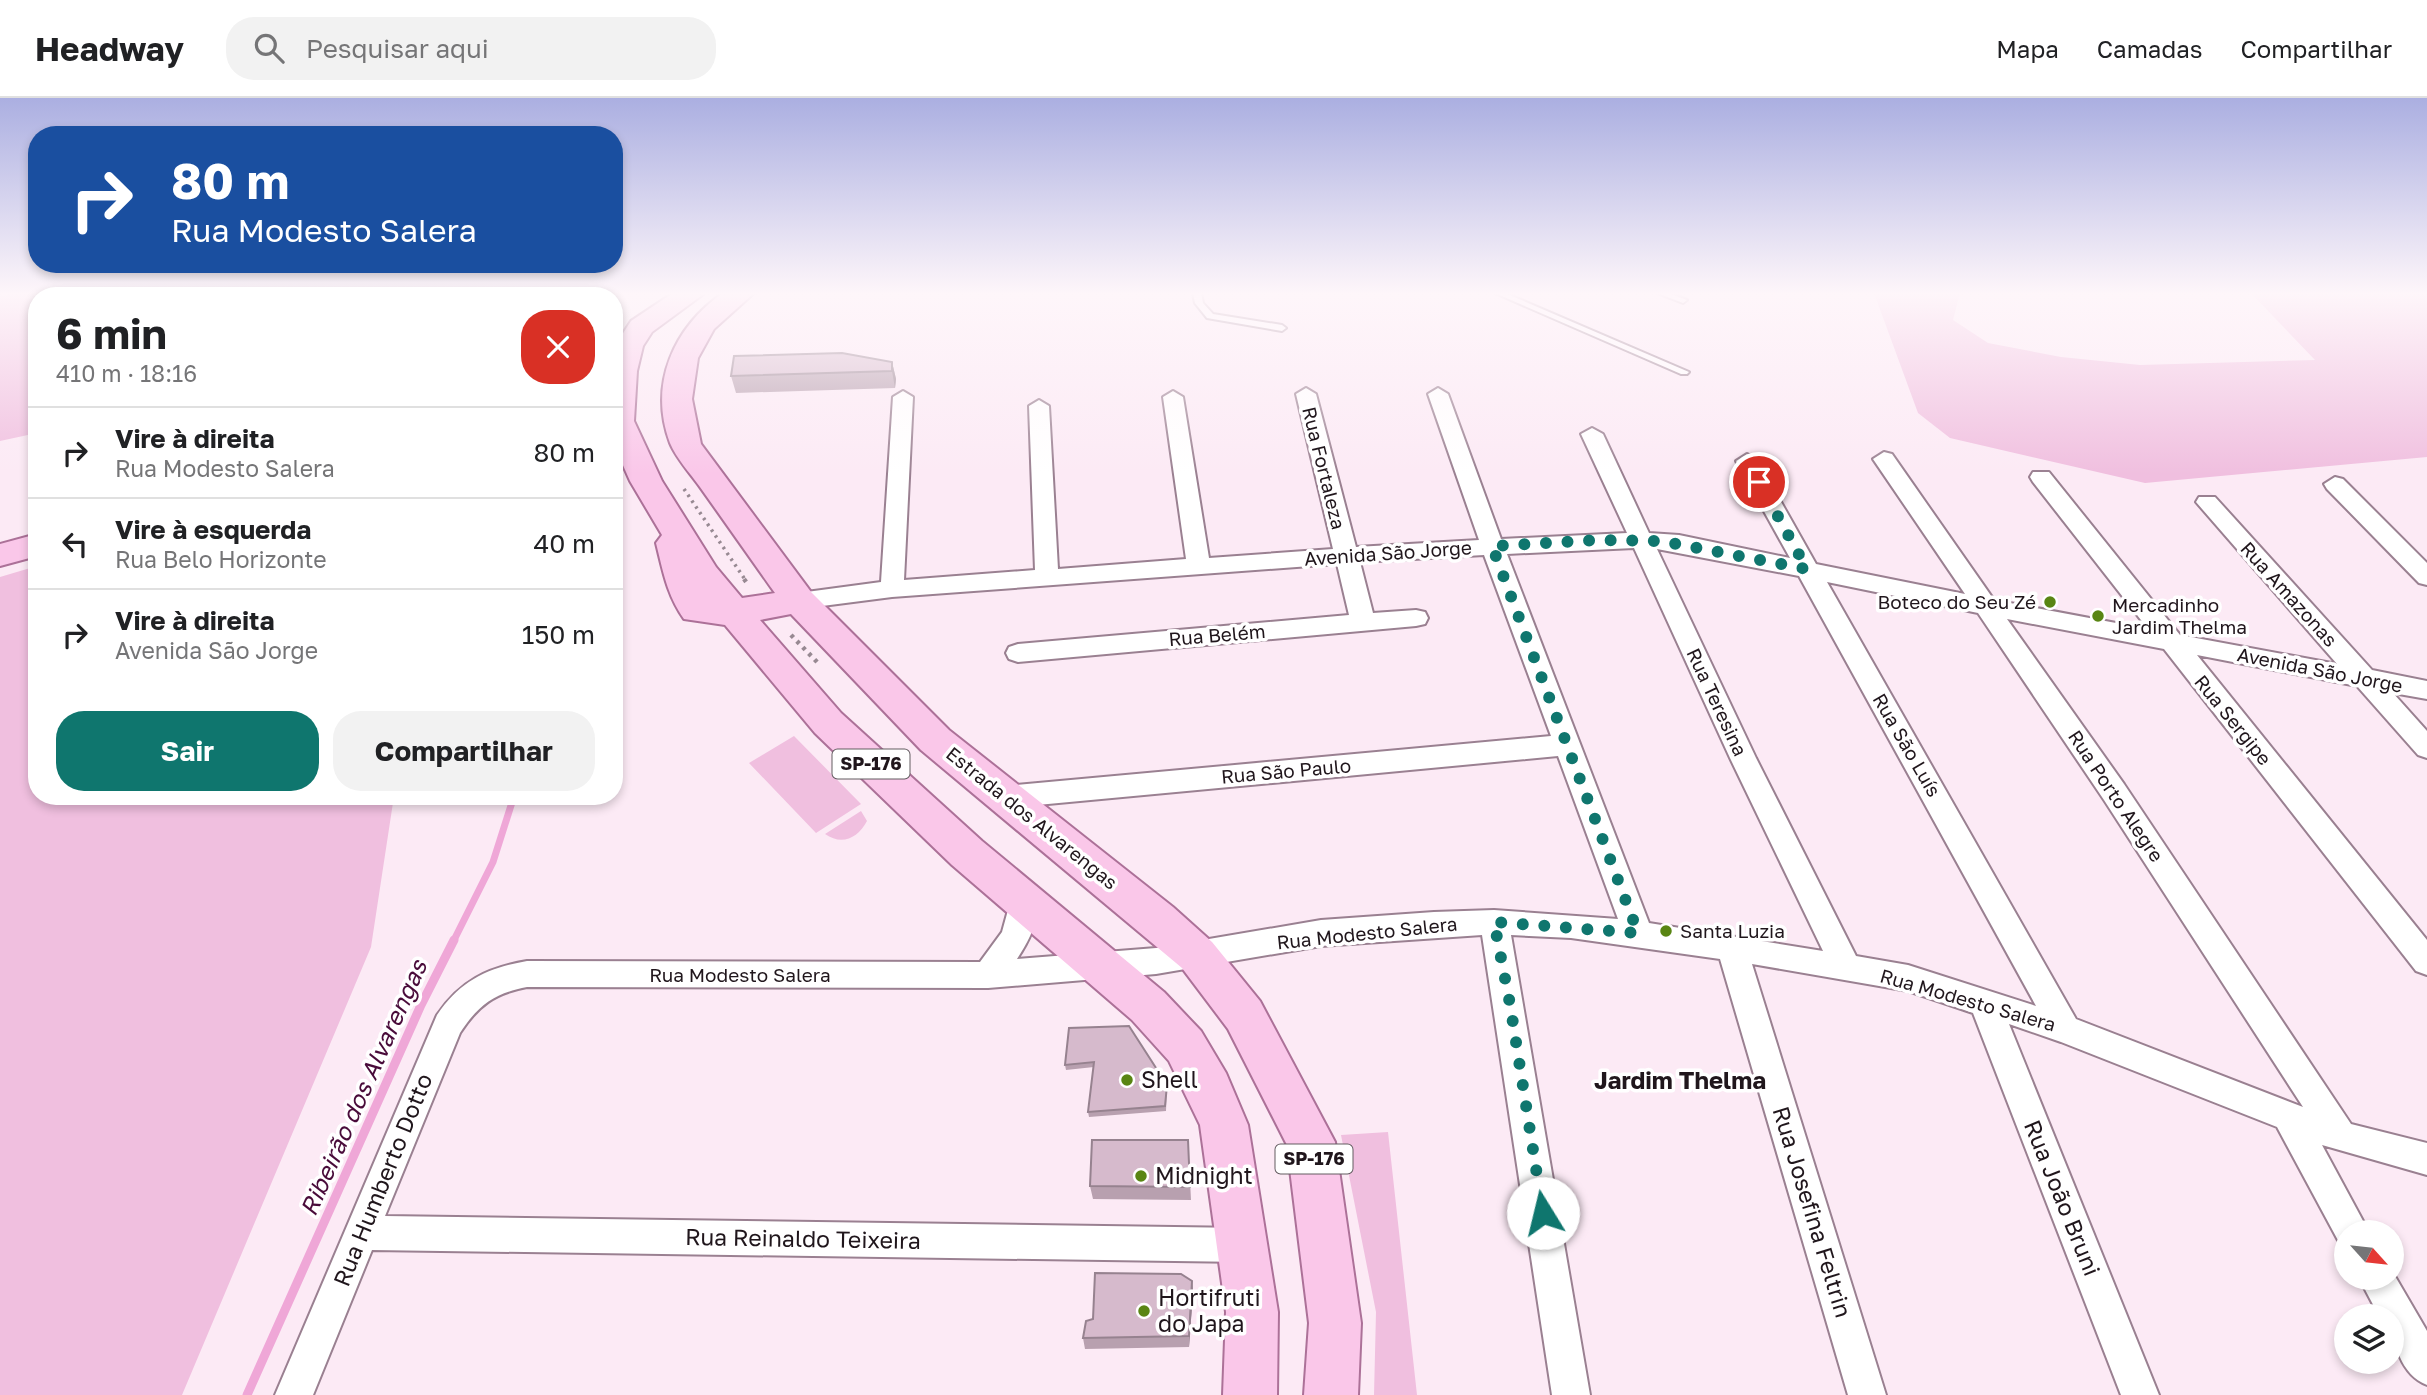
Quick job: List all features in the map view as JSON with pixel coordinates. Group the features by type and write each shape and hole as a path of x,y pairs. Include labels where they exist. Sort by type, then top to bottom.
{"main road":[{"path":"623,374 627,354"},
{"name":"Estrada dos Alvarengas","path":"685,354 678,374 677,418 686,445 799,601 900,708 935,740 1197,955 1244,1015 1311,1142 1335,1323 1331,1395"},
{"path":"623,407 677,398"},
{"path":"623,430 627,444 667,518 691,607 708,614 799,601"},
{"path":"0,555 28,547"},
{"name":"SP-176","path":"749,609 789,680 828,723 924,814 1148,1006 1185,1046 1209,1088 1224,1125 1245,1245 1252,1312 1250,1395"}],"street":[{"name":"Rua Fortaleza","path":"1306,394 1363,623"},
{"path":"1438,394 1492,546 1638,933"},
{"path":"892,589 903,397"},
{"path":"1173,397 1199,567"},
{"path":"1039,405 1047,578"},
{"name":"Rua Teresina","path":"1592,434 1743,758 1847,968"},
{"name":"Rua Porto Alegre","path":"1884,459 2115,792 2342,1137"},
{"name":"Rua São Luís","path":"1747,461 1958,832 2066,1029"},
{"name":"Rua Sergipe","path":"2041,477 2427,962"},
{"path":"2335,484 2427,577"},
{"name":"Rua Amazonas","path":"2207,502 2427,748"},
{"name":"Avenida São Jorge","path":"799,601 892,589 1347,556 1492,546 1642,540 1679,543 1987,607 2427,690"},
{"name":"Rua Belém","path":"1018,653 1416,618"},
{"name":"Rua São Paulo","path":"1006,797 1566,745"},
{"path":"988,975 1017,936 1023,901"},
{"path":"1494,922 1510,1004 1571,1395"},
{"name":"Rua Modesto Salera","path":"493,979 527,974 988,975 1197,955 1321,933 1494,922 1638,933 1908,978 2066,1029 2342,1137 2427,1159"},
{"name":"Rua Josefina Feltrin","path":"1732,948 1867,1395"},
{"name":"Rua Humberto Dotto","path":"294,1395 430,1063 460,1005 493,979"},
{"name":"Rua João Bruni","path":"1984,1001 2140,1395"},
{"path":"2287,1114 2345,1220"},
{"name":"Rua Reinaldo Teixeira","path":"361,1233 1245,1245"},
{"path":"2384,1290 2427,1367"}],"lane":[{"path":"1641,354 1684,372"}],"path":[{"path":"679,480 749,609 826,671"}],"shaded area":[{"path":"0,354 28,354 28,435 0,441"},
{"path":"1896,354 2043,354 2140,365 2315,360 2309,354 2427,354 2427,457 2145,483 1950,438 1918,413"},
{"path":"28,569 28,805 393,805 371,947 182,1395 0,1395 0,577"},
{"path":"794,736 861,804 816,833 749,763"},
{"path":"861,811 867,821 854,836 843,840 825,834"},
{"path":"1388,1132 1417,1395 1374,1395 1376,1312 1341,1135"}],"building":[{"path":"845,354 892,362 892,371 731,376 734,356"},
{"name":"Shell","path":"1129,1026 1167,1085 1165,1106 1088,1112 1094,1062 1065,1065 1069,1028"},
{"name":"Midnight","path":"1092,1140 1188,1140 1190,1187 1090,1186"},
{"name":"Hortifruti do Japa","path":"1095,1273 1181,1274 1192,1281 1189,1336 1083,1338 1086,1321 1093,1319"}],"waterway":[{"name":"Ribeirão dos Alvarengas","path":"454,940 493,862 511,805"},
{"name":"Ribeirão dos Alvarengas","path":"247,1395 421,1005 454,940"}],"place":[{"name":"Boteco do Seu Zé","path":"2050,602"},
{"name":"Mercadinho Jardim Thelma","path":"2098,616"},
{"name":"Santa Luzia","path":"1666,931"},
{"name":"Shell","path":"1127,1080"},
{"name":"Midnight","path":"1141,1176"},
{"name":"Hortifruti do Japa","path":"1144,1311"}],"district":[{"name":"Jardim Thelma","path":"1680,1081"}],"route":[{"path":"1543,1213 1510,1004 1494,922 1638,933 1492,546 1598,540 1661,541 1807,569 1759,482"}]}
